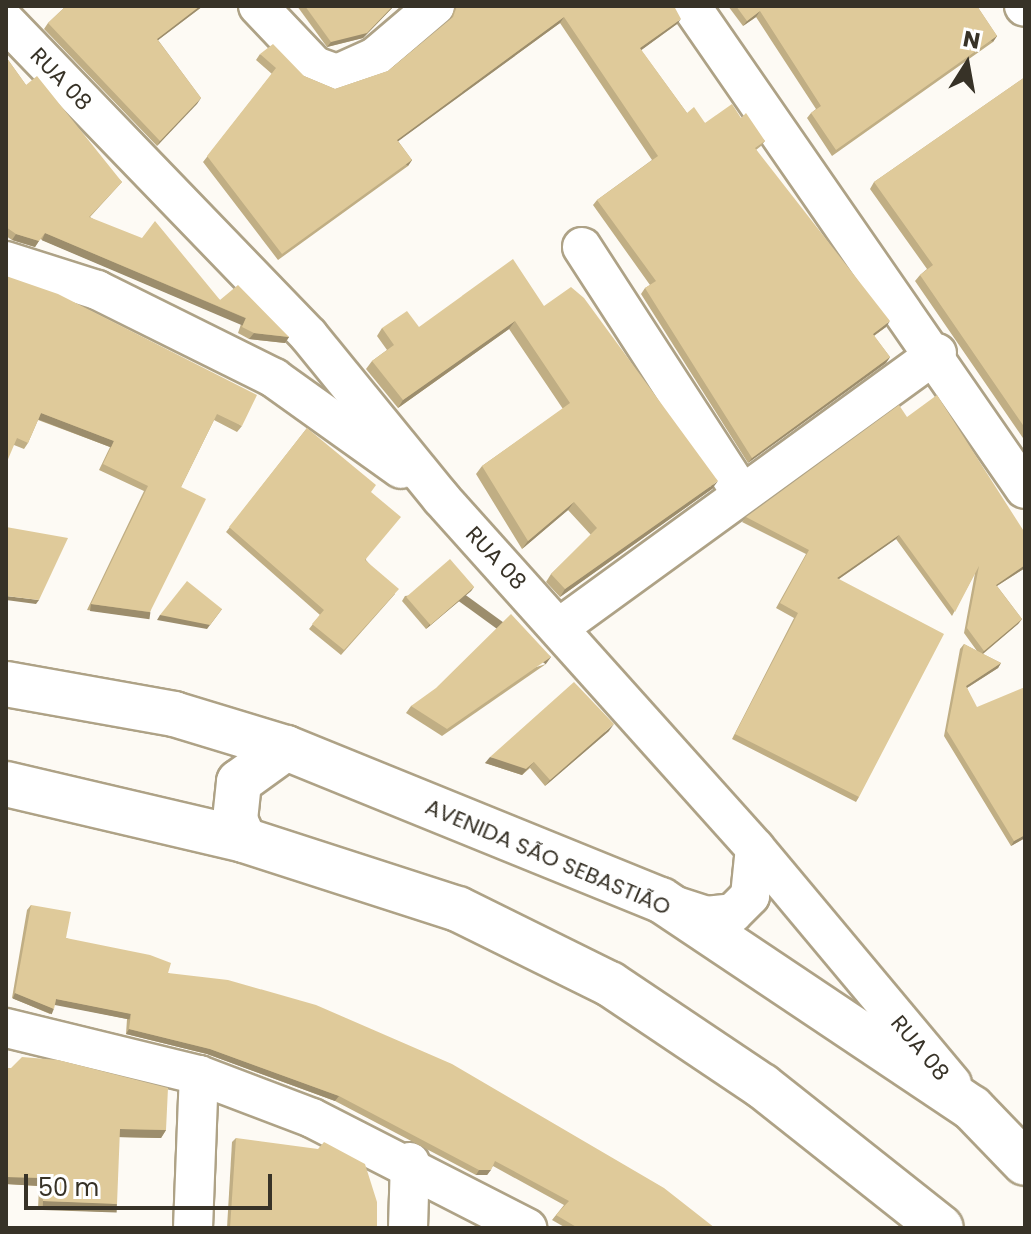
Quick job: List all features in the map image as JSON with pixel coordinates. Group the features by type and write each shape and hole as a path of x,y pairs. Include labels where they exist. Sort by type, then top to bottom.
{"main road":[{"name":"AVENIDA SÃO SEBASTIÃO","path":"6,684 174,714 286,748 661,900 972,1108 1025,1163"},
{"path":"244,840 235,820 239,782 286,748"},
{"path":"6,792 244,840 458,909 610,984 762,1086 935,1226"}],"street":[{"path":"258,6 315,66 337,74 375,57 435,6"},
{"path":"691,6 937,353 1025,489"},
{"name":"RUA 08","path":"6,22 309,336 441,498 560,627 755,848 972,1108"},
{"path":"582,247 739,490"},
{"path":"6,261 97,290 274,378 441,498"},
{"path":"274,378 309,336"},
{"path":"560,627 739,490 937,353"},
{"path":"661,900 706,916 733,913 750,896 755,848"},
{"path":"6,1028 199,1075 410,1162 527,1228"},
{"path":"193,1228 199,1075"},
{"path":"408,1228 410,1162"}],"building":[{"path":"66,6 200,6 157,39 201,98 160,141 48,23"},
{"path":"305,6 393,6 367,33 331,42"},
{"path":"457,6 674,6 681,19 640,48 687,113 694,107 705,123 732,104 741,118 746,113 765,141 755,148 890,321 873,334 890,357 752,458 645,288 656,281 597,200 658,156 564,17 397,140 412,160 282,254 207,156 276,68 260,54 273,44 304,76 335,89 388,71 453,17"},
{"path":"736,6 977,6 997,36 836,150 811,113 821,106 760,11 747,21"},
{"path":"6,57 26,85 37,76 122,182 89,217 142,238 155,221 220,300 238,285 289,337 254,333 242,327 246,318 45,233 39,241 16,234 6,227"},
{"path":"1025,77 1025,428 920,275 933,265 874,182"},
{"path":"513,259 544,306 571,287 584,298 718,481 565,589 551,574 597,528 574,502 528,541 482,466 570,403 515,321 403,400 372,361 394,345 382,328 407,311 419,327"},
{"path":"6,276 58,294 257,395 242,426 217,414 181,487 206,499 150,612 91,604 148,486 103,464 114,441 41,413 28,443 17,438 6,464"},
{"path":"937,395 1025,533 1025,565 996,585 1022,619 984,651 967,628 979,566 955,612 899,535 837,578 944,634 859,797 735,734 798,613 780,603 809,550 746,517 899,405 907,417"},
{"path":"307,428 376,485 371,492 401,517 365,560 399,589 344,650 312,624 324,610 229,527"},
{"path":"6,527 68,538 39,600 6,596"},
{"path":"450,559 474,587 431,625 406,597"},
{"path":"187,581 222,609 210,625 160,615"},
{"path":"511,614 551,657 447,729 411,706 436,688"},
{"path":"964,644 1001,663 966,686 977,707 1025,687 1025,835 1014,841 947,731"},
{"path":"574,682 614,724 550,780 534,762 526,769 490,757"},
{"path":"31,905 71,912 66,938 150,955 171,963 168,973 228,980 316,1005 452,1064 664,1188 715,1228 578,1228 556,1215 569,1201 495,1161 491,1170 479,1170 339,1096 210,1049 129,1029 131,1014 56,999 54,1009 15,993"},
{"path":"22,1057 58,1060 168,1088 166,1130 120,1129 117,1204 43,1201 44,1178 6,1177 6,1068 11,1068"},
{"path":"236,1138 318,1149 324,1142 365,1164 377,1202 377,1228 230,1228"}]}
